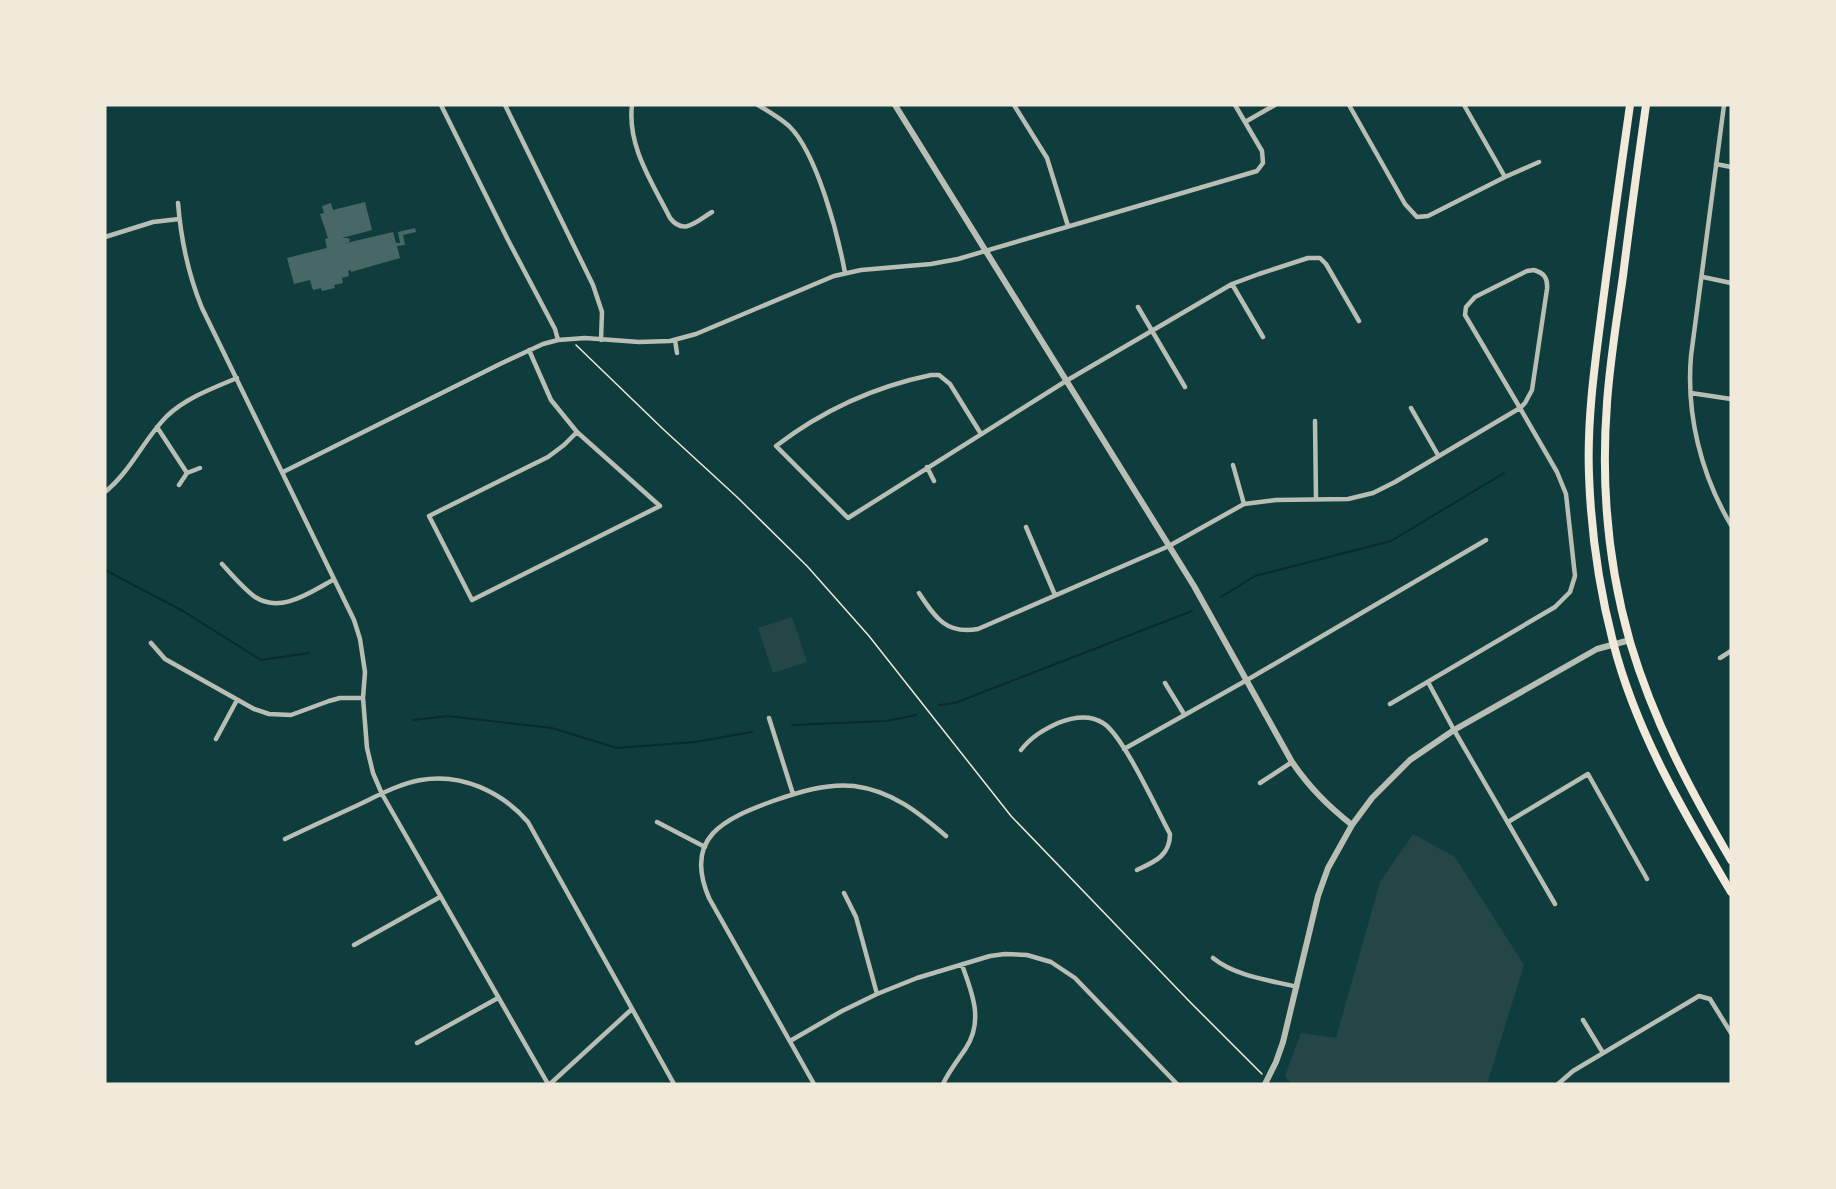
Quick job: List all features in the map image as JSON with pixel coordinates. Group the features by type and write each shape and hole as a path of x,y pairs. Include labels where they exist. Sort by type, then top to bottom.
{"main road":[{"path":"1630,105 1594,374 1589,444 1592,519 1599,573 1613,643 1629,689 1657,759 1731,892"},
{"path":"1646,105 1607,404 1605,485 1611,546 1617,585 1630,640 1645,689 1674,757 1731,860"}],"street":[{"path":"441,105 555,329 558,340"},
{"path":"505,105 593,285 602,312 601,340"},
{"path":"632,105 630,118 635,144 669,218 674,224 683,227 689,226 712,212"},
{"path":"758,105 789,126 806,151 833,220 845,273"},
{"path":"895,105 1194,586 1292,762 1324,802 1352,825"},
{"path":"1014,105 1047,158 1068,226"},
{"path":"283,472 529,350 558,340 639,342 675,340 696,334 815,283 845,273 945,262 1257,171 1263,163 1262,151 1235,105"},
{"path":"1245,122 1275,105"},
{"path":"1348,105 1405,204 1417,217 1428,216 1539,162"},
{"path":"1464,105 1505,177"},
{"path":"1724,105 1691,356 1691,393 1694,423 1703,461 1713,489 1731,525"},
{"path":"1716,164 1731,167"},
{"path":"178,203 184,254 194,289 333,580 346,602 360,639 365,672 363,698 367,748 373,773 382,794 440,897 549,1084 632,1009"},
{"path":"105,237 153,222 179,219"},
{"path":"981,434 950,384 939,375 931,375 853,398 776,446 848,518 1066,381 1232,284 1252,276 1308,258 1320,258 1326,264 1359,321"},
{"path":"919,593 932,613 947,626 967,631 993,623 1169,546 1244,504 1261,501 1348,499 1374,493 1395,482 1438,455 1520,408 1525,404 1532,390 1547,289 1546,278 1534,270 1527,271 1475,297 1466,307 1465,315 1520,408 1557,472 1566,494 1575,570 1574,584 1564,599 1555,607 1389,704"},
{"path":"1702,277 1731,283"},
{"path":"1232,284 1263,337"},
{"path":"1138,307 1185,387"},
{"path":"675,340 677,353"},
{"path":"529,350 551,400 577,432 660,506 472,600 429,516 548,457 577,432"},
{"path":"105,492 118,480 157,427 168,416 188,401 237,378"},
{"path":"1691,393 1731,399"},
{"path":"1411,408 1438,455"},
{"path":"1315,421 1316,500"},
{"path":"157,427 187,473"},
{"path":"1233,465 1244,504"},
{"path":"927,467 934,481"},
{"path":"178,486 187,473 201,468"},
{"path":"1026,527 1055,595"},
{"path":"1124,749 1486,540"},
{"path":"222,564 250,592 270,603 288,602 333,580"},
{"path":"1267,1081 1283,1042 1318,896 1328,868 1352,825 1372,798 1397,771 1454,730 1597,649 1630,640"},
{"path":"151,643 165,659 237,700 254,709 280,716 291,715 340,698 363,698"},
{"path":"1720,658 1731,651"},
{"path":"1165,682 1184,714"},
{"path":"1428,682 1555,904"},
{"path":"216,739 237,700"},
{"path":"1021,750 1038,733 1070,719 1087,717 1096,719 1112,730 1170,834 1169,847 1164,854 1137,870"},
{"path":"769,718 793,794"},
{"path":"1260,783 1292,762"},
{"path":"1508,822 1588,774 1647,879"},
{"path":"285,839 400,786 421,780 446,779 481,787 507,801 528,822 674,1084"},
{"path":"814,1084 709,898 701,873 701,860 705,847 714,832 734,817 793,794 834,786 853,786 887,794 902,801 946,836"},
{"path":"657,822 705,847"},
{"path":"844,893 856,917 877,994"},
{"path":"354,945 440,897"},
{"path":"790,1041 842,1011 917,978 990,956 1028,955 1051,962 1075,978 1177,1084"},
{"path":"1212,957 1222,966 1236,971 1297,987"},
{"path":"943,1084 967,1047 975,1028 976,1005 962,965"},
{"path":"1558,1084 1573,1071 1699,996 1708,997 1715,1005 1731,1033"},
{"path":"417,1043 498,998"},
{"path":"1583,1020 1603,1053"}],"path":[{"path":"571,339 579,350 737,497 807,566 869,636 1011,816 1267,1081"}],"shaded area":[{"path":"792,617 807,662 773,673 758,628"},
{"path":"1413,834 1455,857 1524,965 1487,1084 1291,1084 1285,1076 1301,1033 1336,1038 1380,882"}],"building":[{"path":"365,202 372,230 342,238 350,239 349,242 342,244 393,232 396,243 400,243 398,232 415,228 416,232 403,235 405,245 397,246 400,258 348,271 349,276 342,278 343,283 334,285 335,288 322,291 321,288 313,290 310,280 294,284 287,258 327,248 325,239 328,238 320,214 324,213 322,206 331,203 333,210"}],"waterway":[{"path":"1221,597 1255,576 1391,541 1504,473"},
{"path":"105,570 183,611 261,660 309,653"},
{"path":"939,705 955,703 1192,611"},
{"path":"792,725 886,721 916,715"},
{"path":"413,720 448,716 552,728 617,748 695,742 752,732"}]}
